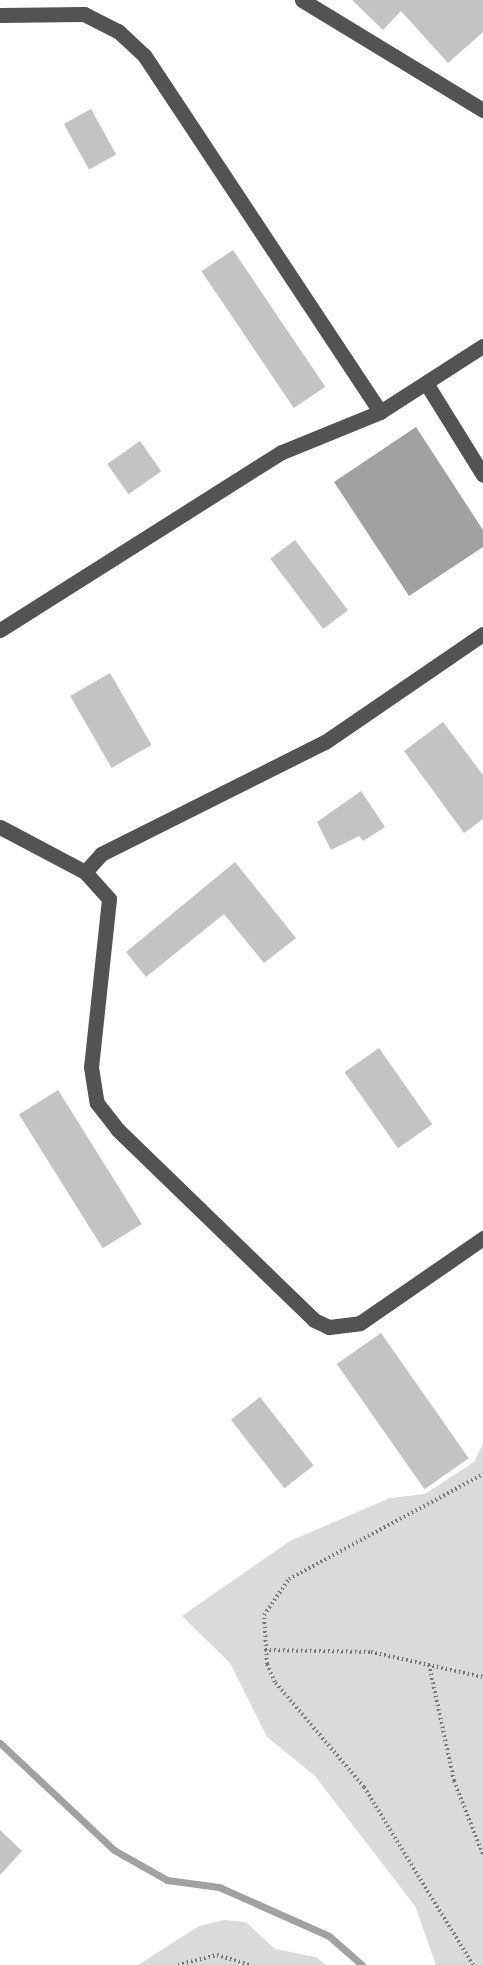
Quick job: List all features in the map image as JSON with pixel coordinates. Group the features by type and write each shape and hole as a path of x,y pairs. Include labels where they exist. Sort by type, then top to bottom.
{"lane":[{"path":"302,0 483,110"},
{"path":"0,15 84,14 118,31 144,55 380,412"},
{"path":"0,630 288,448 380,412 483,346"},
{"path":"426,383 483,475"},
{"path":"85,872 101,854 326,742 483,634"},
{"path":"0,827 85,872 102,887 110,911 91,1067 97,1103 117,1129 314,1320 329,1327 360,1323 483,1238"}],"path":[{"path":"473,1965 364,1787 275,1682 265,1650 264,1615 289,1579 483,1474"},
{"path":"265,1650 371,1652 483,1677"},
{"path":"429,1665 454,1781 483,1855"},
{"path":"178,1965 217,1955 249,1965"}],"shaded area":[{"path":"416,427 483,530 483,547 409,596 334,482"},
{"path":"483,1444 483,1965 436,1965 415,1906 315,1776 267,1737 230,1663 182,1616 290,1541 390,1498 425,1494 474,1462"},
{"path":"224,1920 246,1922 275,1949 316,1957 326,1965 138,1965 199,1926"}],"building":[{"path":"352,0 483,0 483,32 448,63 401,11 383,30"},
{"path":"91,109 116,154 89,170 64,124"},
{"path":"233,250 325,387 294,408 201,271"},
{"path":"140,441 161,471 128,494 107,464"},
{"path":"295,540 348,610 323,629 270,559"},
{"path":"110,673 152,745 112,768 70,696"},
{"path":"443,722 483,775 483,819 464,833 404,751"},
{"path":"361,791 385,827 363,841 359,836 331,850 317,822"},
{"path":"235,862 296,938 264,963 224,914 146,977 126,952"},
{"path":"379,1048 432,1124 398,1148 345,1072"},
{"path":"58,1090 142,1224 103,1248 19,1114"},
{"path":"381,1333 469,1458 425,1489 337,1364"},
{"path":"260,1397 314,1466 284,1488 231,1420"},
{"path":"0,1830 22,1851 0,1875"}],"waterway":[{"path":"0,1743 114,1850 167,1880 219,1887 329,1936 362,1965"}]}
